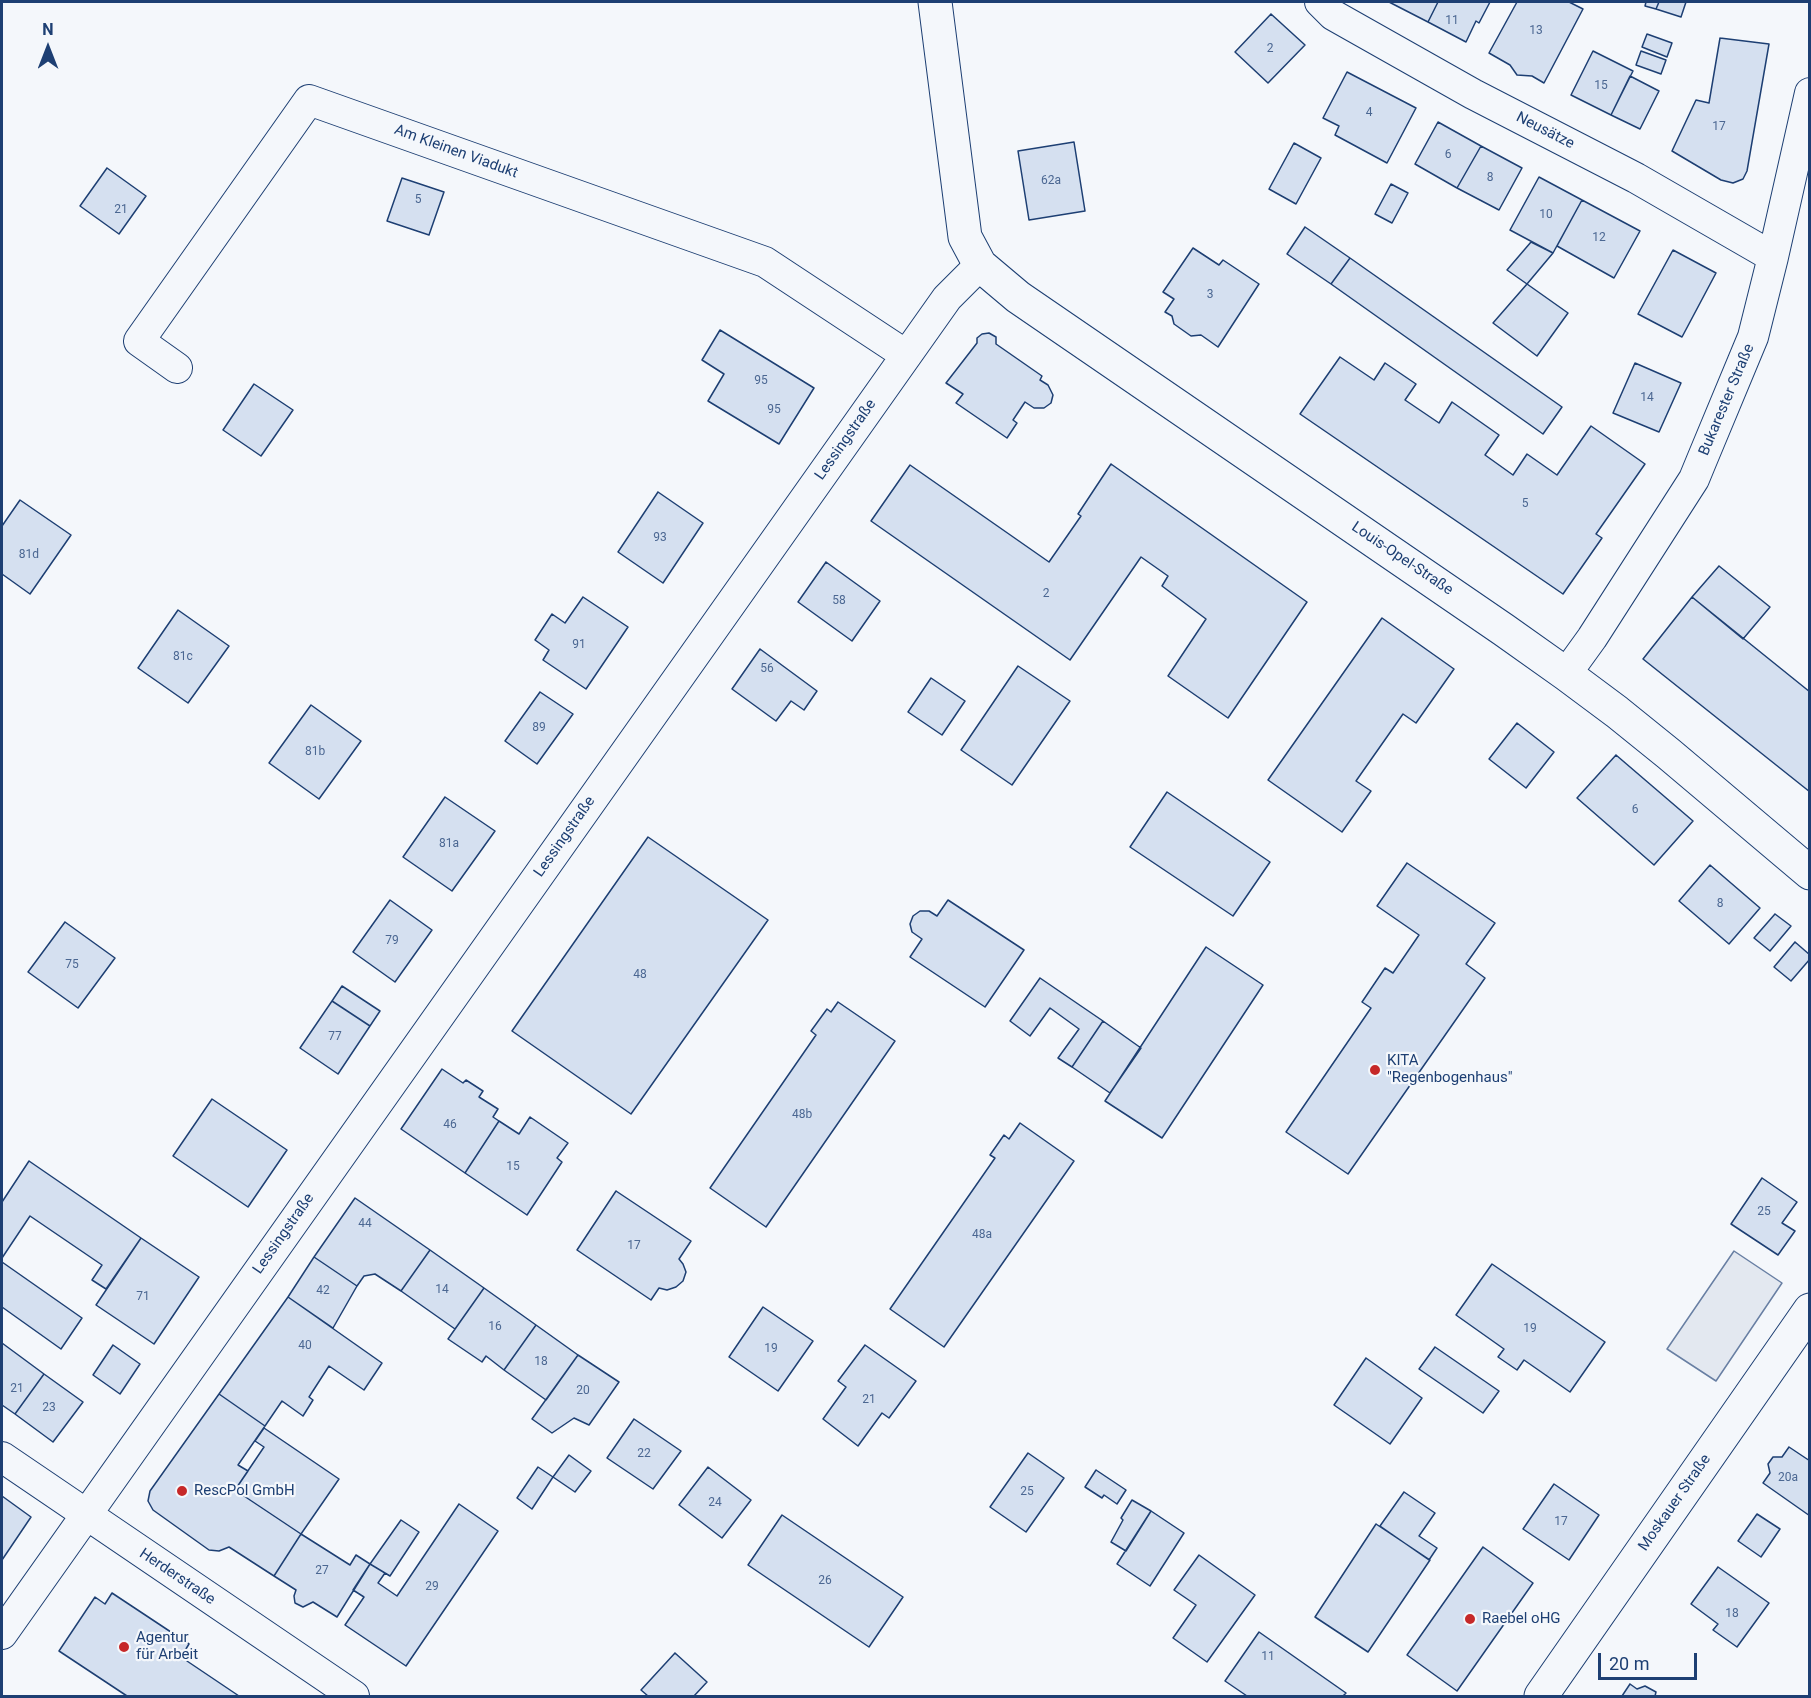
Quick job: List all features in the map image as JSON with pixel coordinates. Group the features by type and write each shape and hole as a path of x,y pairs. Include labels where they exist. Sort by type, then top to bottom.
{"main road":[{"path":"935,2 965,237 980,265"},
{"name":"Louis-Opel-Straße","path":"980,265 1018,297 1566,674 1669,754 1809,873"},
{"name":"Moskauer Straße","path":"1541,1696 1809,1310"}],"street":[{"name":"Neusätze","path":"1320,2 1333,15 1473,94 1636,178 1773,256"},
{"name":"Bukarester Straße","path":"1566,674 1592,638 1694,479 1753,337 1809,93"},
{"name":"Am Kleinen Viadukt","path":"177,368 139,341 309,100 765,262 906,355"},
{"name":"Lessingstraße","path":"2,1634 906,355 947,298 980,265"},
{"name":"Herderstraße","path":"2,1457 354,1696"}],"shaded area":[{"path":"1734,1251 1782,1283 1716,1381 1667,1349"}],"building":[{"path":"1389,2 1438,2 1428,22"},
{"path":"1438,2 1490,2 1479,23 1476,21 1466,42 1428,22"},
{"path":"1517,2 1569,2 1583,9 1544,83 1532,76 1517,75 1510,65 1489,53"},
{"path":"1646,2 1659,2 1656,9 1645,6"},
{"path":"1659,2 1686,2 1681,17 1656,9"},
{"path":"1271,14 1305,45 1268,83 1235,52"},
{"path":"1647,34 1672,43 1667,57 1642,47"},
{"path":"1720,38 1769,44 1747,171 1743,179 1733,183 1721,180 1672,151 1696,100 1709,103"},
{"path":"1593,51 1633,71 1611,115 1571,95"},
{"path":"1641,51 1666,60 1661,74 1636,65"},
{"path":"1347,72 1416,108 1387,163 1335,135 1339,126 1323,118"},
{"path":"1630,76 1659,91 1640,129 1611,115"},
{"path":"1438,122 1481,146 1457,188 1415,164"},
{"path":"1074,142 1085,211 1029,220 1018,151"},
{"path":"1294,143 1321,158 1296,204 1269,189"},
{"path":"1481,146 1522,168 1499,210 1457,188"},
{"path":"107,168 146,196 119,234 80,206"},
{"path":"1539,177 1582,200 1553,253 1510,230"},
{"path":"402,178 444,192 429,235 387,221"},
{"path":"1391,184 1408,193 1392,223 1375,214"},
{"path":"1582,200 1640,231 1614,278 1557,246"},
{"path":"1305,227 1350,258 1331,284 1287,254"},
{"path":"1531,242 1553,253 1527,284 1507,270"},
{"path":"1193,248 1219,265 1223,260 1259,284 1218,347 1201,335 1191,336 1174,324 1172,316 1165,312 1174,299 1163,292"},
{"path":"1673,250 1716,273 1682,337 1638,314"},
{"path":"1350,258 1562,407 1543,434 1331,284"},
{"path":"1527,284 1568,313 1537,356 1493,323"},
{"path":"720,330 814,388 779,444 708,401 724,374 702,360"},
{"path":"989,333 996,337 996,344 1042,376 1040,380 1048,385 1053,395 1051,403 1044,408 1034,408 1025,402 1013,420 1017,423 1007,438 956,403 963,394 946,383 977,343 977,338"},
{"path":"1340,357 1374,380 1385,363 1416,384 1405,400 1439,423 1452,402 1499,435 1485,455 1513,475 1527,454 1557,475 1591,426 1645,464 1596,534 1602,538 1563,594 1300,414"},
{"path":"1635,363 1681,383 1659,432 1613,413"},
{"path":"254,384 293,410 261,456 223,430"},
{"path":"1111,464 1307,602 1228,718 1168,676 1206,619 1162,586 1168,576 1141,557 1070,660 871,521 910,465 1049,562 1081,516 1078,514"},
{"path":"658,492 703,523 663,583 618,552"},
{"path":"20,500 71,535 30,594 2,574 2,526"},
{"path":"826,562 880,601 852,641 798,602"},
{"path":"1719,566 1770,607 1743,639 1692,597"},
{"path":"583,597 628,627 586,689 543,660 549,650 535,640 552,614 565,623"},
{"path":"1692,597 1810,692 1810,792 1643,659"},
{"path":"178,610 229,646 188,703 138,668"},
{"path":"1382,618 1454,669 1416,723 1403,714 1356,781 1371,791 1342,832 1268,780"},
{"path":"760,649 817,691 804,710 791,701 776,721 732,689"},
{"path":"1018,666 1070,701 1012,785 961,750"},
{"path":"931,678 965,701 942,735 908,712"},
{"path":"540,692 573,714 537,764 505,741"},
{"path":"311,705 361,741 319,799 269,763"},
{"path":"1517,723 1554,752 1526,788 1489,759"},
{"path":"1616,755 1693,821 1654,865 1577,798"},
{"path":"1167,792 1270,862 1233,916 1130,847"},
{"path":"445,797 495,831 452,891 403,857"},
{"path":"648,837 768,920 631,1114 512,1031"},
{"name":"KITA \"Regenbogenhaus\"","path":"1407,863 1495,923 1466,964 1485,978 1348,1174 1286,1132 1371,1008 1362,1002 1385,968 1393,973 1419,935 1377,906"},
{"path":"1710,865 1760,908 1729,944 1679,901"},
{"path":"390,900 432,930 395,982 353,952"},
{"path":"948,900 1024,950 985,1007 910,957 922,939 912,932 910,924 913,916 920,911 929,911 937,916"},
{"path":"1775,914 1791,926 1770,951 1754,938"},
{"path":"65,922 115,958 78,1008 28,972"},
{"path":"1795,942 1810,955 1810,959 1791,981 1774,967"},
{"path":"1206,947 1263,985 1162,1138 1105,1101"},
{"path":"1040,978 1103,1021 1072,1067 1058,1058 1079,1029 1050,1008 1030,1036 1010,1021"},
{"path":"342,986 380,1011 370,1026 332,1001"},
{"path":"332,1001 370,1026 338,1074 300,1048"},
{"path":"838,1002 895,1041 766,1227 710,1188 816,1035 811,1031 827,1009 831,1012"},
{"path":"1103,1021 1141,1048 1110,1093 1072,1067"},
{"path":"442,1069 463,1083 466,1080 483,1091 479,1097 498,1109 493,1117 499,1121 465,1173 401,1129"},
{"path":"212,1099 287,1150 248,1207 173,1156"},
{"path":"530,1117 568,1143 557,1158 562,1162 527,1215 465,1173 499,1121 519,1134"},
{"path":"1020,1123 1074,1161 944,1347 890,1309 995,1158 990,1155 1004,1135 1009,1139"},
{"path":"29,1161 141,1238 106,1289 92,1280 102,1265 30,1216 2,1258 2,1202"},
{"path":"1762,1178 1797,1202 1782,1223 1795,1231 1778,1255 1731,1224"},
{"path":"616,1191 691,1241 679,1259 686,1272 683,1281 667,1290 659,1288 651,1300 577,1250"},
{"path":"355,1198 430,1250 401,1291 375,1274 364,1276 357,1286 314,1257"},
{"path":"141,1238 199,1277 154,1344 96,1305"},
{"path":"430,1250 484,1288 455,1329 401,1291"},
{"path":"314,1257 357,1286 333,1328 288,1297"},
{"path":"2,1262 82,1318 61,1349 2,1307"},
{"path":"1492,1264 1605,1342 1570,1392 1524,1360 1517,1370 1498,1357 1504,1349 1456,1315"},
{"path":"484,1288 536,1325 504,1370 486,1356 482,1362 448,1339"},
{"path":"288,1297 382,1363 364,1390 329,1366 309,1397 313,1400 303,1416 282,1401 265,1426 219,1394"},
{"path":"763,1307 813,1341 778,1391 729,1357"},
{"path":"536,1325 578,1355 546,1400 504,1370"},
{"path":"2,1343 44,1374 15,1414 2,1405"},
{"path":"113,1345 140,1364 120,1394 93,1375"},
{"path":"865,1345 916,1381 889,1418 882,1413 858,1446 823,1419 846,1387 838,1381"},
{"path":"1435,1347 1499,1391 1483,1413 1419,1369"},
{"path":"578,1355 619,1382 589,1425 574,1418 552,1433 532,1419"},
{"path":"1366,1358 1422,1398 1390,1444 1334,1405"},
{"path":"44,1374 83,1402 53,1442 15,1414"},
{"path":"219,1394 265,1426 238,1465 248,1471 235,1490 301,1534 274,1576 229,1547 219,1551 209,1550 153,1510 148,1501 150,1491"},
{"path":"634,1419 681,1451 653,1489 607,1458"},
{"path":"264,1428 339,1479 301,1534 235,1490 264,1447 255,1441"},
{"path":"1789,1447 1810,1461 1810,1516 1763,1483 1770,1473 1768,1464 1773,1457 1782,1457"},
{"path":"1028,1453 1064,1478 1026,1532 990,1507"},
{"path":"569,1455 591,1471 575,1492 553,1477"},
{"path":"538,1467 553,1477 532,1509 517,1498"},
{"path":"708,1467 751,1500 722,1538 679,1505"},
{"path":"1096,1470 1126,1490 1117,1504 1104,1495 1102,1498 1085,1487"},
{"path":"1554,1484 1599,1515 1569,1560 1523,1529"},
{"path":"1404,1492 1435,1513 1419,1536 1437,1548 1429,1560 1380,1526"},
{"path":"2,1496 31,1517 2,1560"},
{"path":"1132,1500 1151,1511 1126,1551 1111,1542"},
{"path":"459,1504 498,1531 406,1666 345,1625 364,1597 353,1590 370,1564 385,1573 378,1583 397,1596"},
{"path":"1151,1511 1184,1533 1150,1586 1117,1564"},
{"path":"1757,1514 1780,1529 1761,1557 1738,1541"},
{"path":"782,1515 903,1597 869,1647 748,1565"},
{"path":"401,1520 419,1532 390,1576 370,1564"},
{"path":"1376,1524 1430,1560 1368,1652 1315,1617"},
{"path":"301,1534 350,1565 356,1555 370,1564 337,1617 313,1602 303,1607 295,1603 296,1590 274,1576"},
{"name":"Raebel oHG","path":"1483,1547 1533,1583 1457,1691 1407,1655"},
{"path":"1199,1555 1255,1595 1207,1662 1173,1638 1196,1605 1174,1590"},
{"path":"1718,1567 1769,1603 1737,1647 1713,1630 1718,1624 1691,1604"},
{"name":"Agentur für Arbeit","path":"112,1593 189,1644 181,1657 239,1696 127,1696 59,1651 95,1597 105,1604"},
{"path":"1259,1632 1346,1693 1343,1696 1247,1696 1225,1681"},
{"path":"675,1653 707,1682 694,1696 648,1696 641,1690"},
{"path":"1630,1684 1637,1689 1645,1686 1656,1692 1655,1696 1622,1696"}],"place":[{"name":"KITA \"Regenbogenhaus\"","path":"1375,1070"},
{"name":"RescPol GmbH","path":"182,1491"},
{"name":"Raebel oHG","path":"1470,1619"},
{"name":"Agentur für Arbeit","path":"124,1647"}]}
